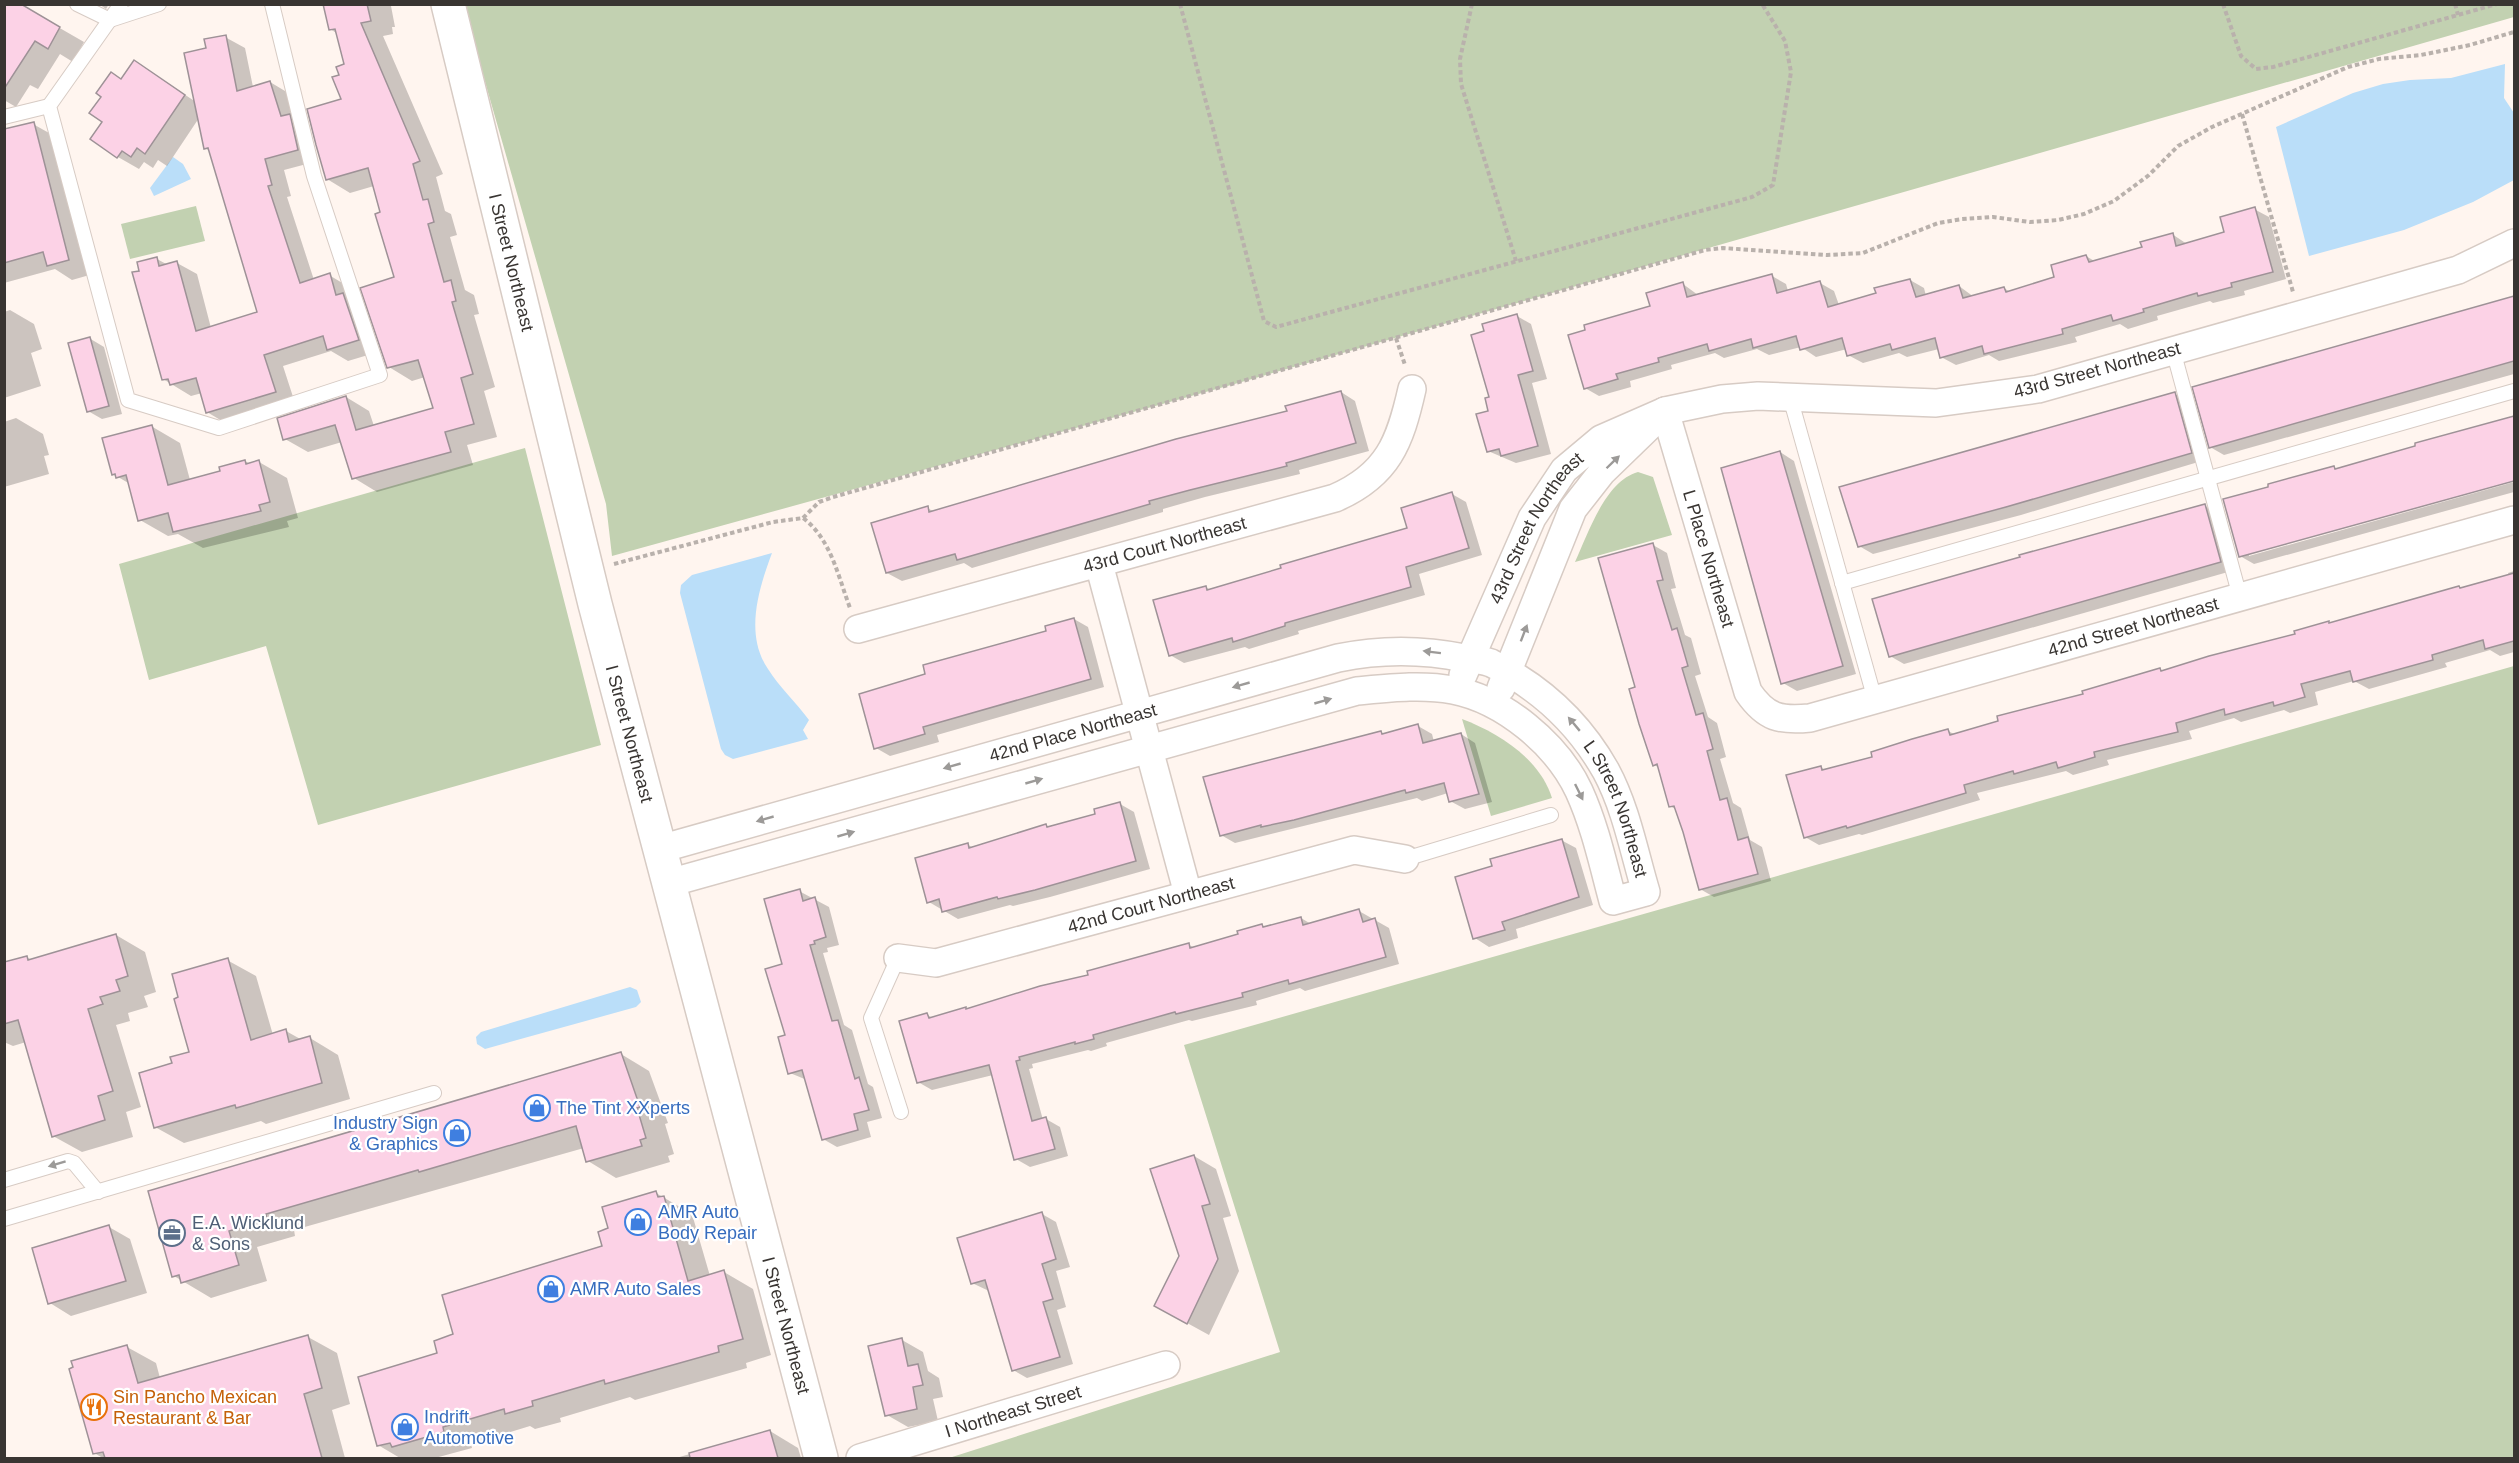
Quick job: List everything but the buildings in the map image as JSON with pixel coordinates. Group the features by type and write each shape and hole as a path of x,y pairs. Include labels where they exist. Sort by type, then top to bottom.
{"street":[{"name":"I Street Northeast","path":"448,4 587,571 821,1458"},
{"name":"43rd Street Northeast","path":"1475,698 1489,665 1532,518 1564,471 1601,439 1665,411 1722,399 1758,396 1936,403 2038,389 2458,270 2514,243"},
{"name":"43rd Court Northeast","path":"858,629 1335,498 1357,488 1383,462 1402,431 1412,389"},
{"name":"43rd Street Northeast","path":"1475,698 1489,665 1572,508 1602,472 1665,411"},
{"name":"L Place Northeast","path":"1665,411 1748,692 1756,703"},
{"name":"42nd Street Northeast","path":"1756,703 1768,714 1786,720 1810,718 2514,520"},
{"path":"1099,564 1188,894"},
{"name":"42nd Place Northeast","path":"660,849 1139,713 1370,651 1411,650 1489,665"},
{"name":"L Street Northeast","path":"1475,698 1537,735 1578,788 1591,820 1613,901 1646,892 1621,804 1586,738 1567,716 1540,694 1489,665"},
{"name":"42nd Place Northeast","path":"669,883 1357,692 1405,687 1475,698"},
{"name":"42nd Court Northeast","path":"898,958 936,963 1354,850 1405,859"},
{"name":"I Northeast Street","path":"860,1458 1166,1365"}],"lane":[{"path":"77,4 110,20 159,4"},
{"path":"4,117 48,106 121,4"},
{"path":"48,106 128,400 219,428 380,375 314,176 272,4"},
{"path":"2173,350 2240,597"},
{"path":"1842,583 2514,391"},
{"path":"1790,398 1875,700"},
{"path":"1405,859 1551,815"},
{"path":"898,958 871,1018 901,1112"},
{"path":"4,1219 434,1093"},
{"path":"4,1180 68,1161 74,1163 98,1192"}],"path":[{"path":"1180,4 1264,321 1276,327 1752,197 1773,185 1791,72 1785,41 1762,4"},
{"path":"1472,4 1460,59 1461,84 1516,261"},
{"path":"2223,4 2241,56 2256,69 2273,67 2497,4"},
{"path":"2455,4 2458,15"},
{"path":"587,571 773,522 802,518 819,502 833,497 1705,250 1723,248 1827,255 1863,253 1938,223 1993,217 2030,222 2058,220 2084,214 2122,195 2149,176 2178,146 2242,114 2348,67 2379,59 2421,55 2470,45 2514,32"},
{"path":"2242,114 2300,315"},
{"path":"802,518 815,527 826,542 858,629"}],"green space":[{"path":"2514,4 2514,17 1231,385 612,556 606,504 463,5"},
{"path":"196,206 205,241 130,259 121,224"},
{"path":"525,448 601,745 318,825 266,646 149,680 119,564"},
{"path":"1638,472 1653,477 1672,535 1575,562 1607,497 1626,477"},
{"path":"2514,666 2514,1458 949,1458 1280,1352 1184,1045"},
{"path":"1462,719 1490,732 1516,749 1538,771 1552,798 1491,816"}],"water":[{"path":"2505,64 2504,98 2514,113 2514,180 2473,202 2404,230 2309,256 2276,127 2353,93 2383,84 2451,78"},
{"path":"173,157 183,164 191,179 154,196 150,188"},
{"path":"772,553 756,611 757,641 761,655 772,676 809,720 803,730 808,739 733,759 725,755 721,749 680,593 681,585 692,575"},
{"path":"630,987 637,990 641,1002 636,1007 485,1049 477,1044 476,1037 481,1032"}],"place":[{"name":"The Tint XXperts","path":"537,1108"},
{"name":"Industry Sign & Graphics","path":"457,1133"},
{"name":"AMR Auto Body Repair","path":"638,1222"},
{"name":"E.A. Wicklund & Sons","path":"172,1233"},
{"name":"AMR Auto Sales","path":"551,1289"},
{"name":"Sin Pancho Mexican Restaurant & Bar","path":"94,1407"},
{"name":"Indrift Automotive","path":"405,1427"}]}
